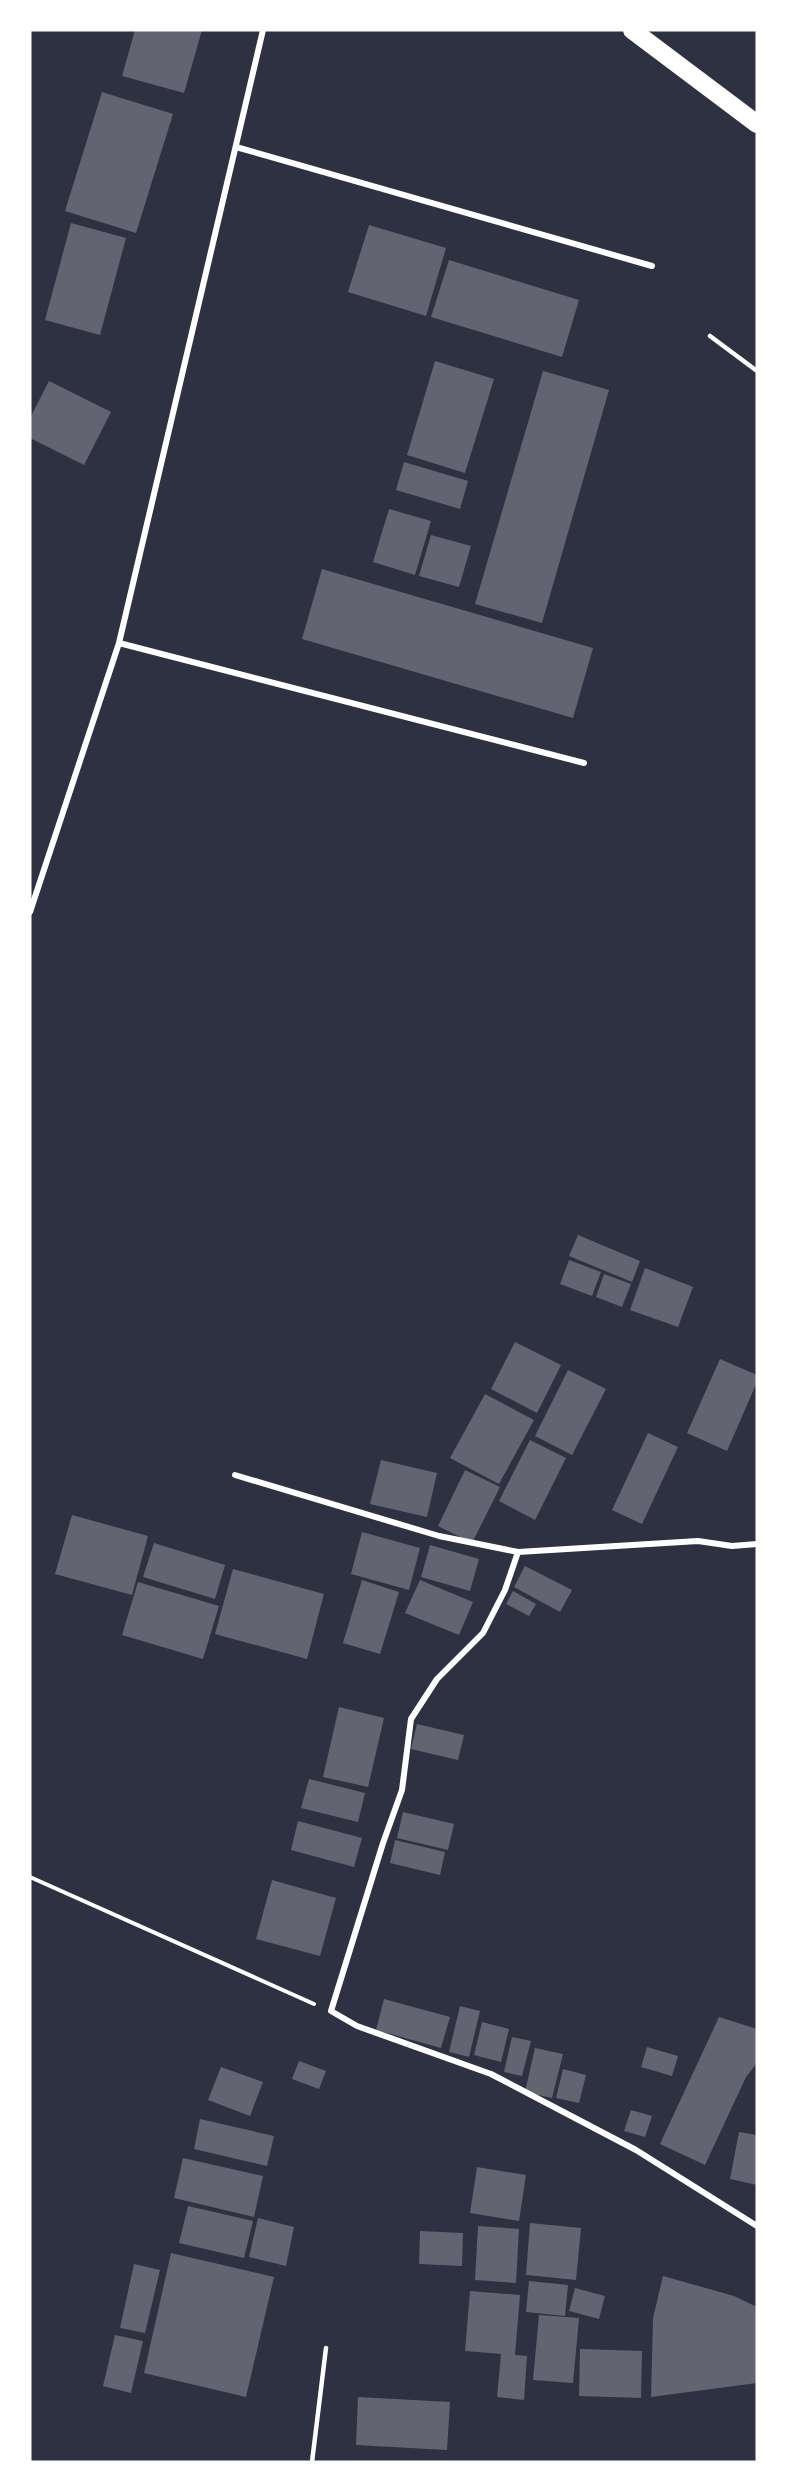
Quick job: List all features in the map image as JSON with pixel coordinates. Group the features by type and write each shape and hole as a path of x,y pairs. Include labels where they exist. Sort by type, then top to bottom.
{"highway":[{"path":"632,30 757,124"}],"street":[{"path":"30,912 118,643 263,30"},
{"path":"236,147 652,266"},
{"path":"118,643 584,763"},
{"path":"235,1475 439,1536 518,1552 698,1541 732,1546 757,1544"},
{"path":"518,1552 505,1590 483,1633 437,1679 411,1719 402,1790 382,1843 331,2011 357,2026 492,2074 636,2150 757,2226"}],"lane":[{"path":"710,336 757,371"},
{"path":"312,2462 326,2348"}],"path":[{"path":"30,1878 331,2011"}],"building":[{"path":"135,30 202,30 184,93 122,76"},
{"path":"102,92 173,114 136,233 65,211"},
{"path":"71,223 126,238 100,335 45,320"},
{"path":"369,225 446,248 426,316 348,292"},
{"path":"449,260 579,300 562,357 431,317"},
{"path":"435,361 494,379 465,473 407,455"},
{"path":"543,371 609,390 542,623 475,604"},
{"path":"49,381 111,412 84,465 30,438 30,418"},
{"path":"404,462 468,481 460,509 396,490"},
{"path":"389,509 431,521 415,575 373,562"},
{"path":"431,535 471,546 459,587 419,576"},
{"path":"322,569 593,648 573,718 302,639"},
{"path":"578,1235 640,1261 632,1282 569,1256"},
{"path":"569,1260 601,1272 592,1296 560,1284"},
{"path":"645,1268 693,1287 678,1327 630,1310"},
{"path":"604,1274 631,1284 622,1307 596,1297"},
{"path":"515,1342 561,1365 537,1413 491,1389"},
{"path":"720,1359 757,1375 757,1382 727,1451 687,1433"},
{"path":"568,1370 606,1389 572,1455 535,1436"},
{"path":"485,1394 534,1420 499,1484 450,1458"},
{"path":"648,1433 678,1447 642,1524 612,1510"},
{"path":"530,1440 566,1458 535,1520 499,1501"},
{"path":"381,1460 437,1473 427,1517 370,1504"},
{"path":"465,1470 500,1487 472,1543 438,1526"},
{"path":"72,1515 148,1536 132,1595 55,1574"},
{"path":"362,1532 420,1548 409,1590 351,1574"},
{"path":"154,1543 225,1565 215,1599 143,1577"},
{"path":"430,1545 479,1559 470,1591 421,1577"},
{"path":"525,1566 572,1590 560,1612 514,1587"},
{"path":"233,1569 324,1594 307,1659 215,1634"},
{"path":"362,1580 399,1592 380,1654 343,1643"},
{"path":"420,1580 473,1602 459,1635 405,1613"},
{"path":"138,1582 219,1606 203,1659 122,1635"},
{"path":"513,1591 536,1604 529,1616 506,1604"},
{"path":"339,1707 384,1718 368,1787 323,1777"},
{"path":"417,1724 464,1735 458,1760 411,1749"},
{"path":"309,1779 365,1793 358,1822 301,1808"},
{"path":"403,1812 454,1824 448,1850 397,1838"},
{"path":"298,1821 362,1838 354,1867 291,1850"},
{"path":"395,1840 445,1852 440,1875 390,1863"},
{"path":"272,1880 336,1898 320,1956 256,1939"},
{"path":"384,1999 450,2017 441,2048 376,2030"},
{"path":"460,2006 480,2011 469,2057 449,2052"},
{"path":"719,2017 757,2029 757,2063 746,2077 705,2165 660,2144"},
{"path":"482,2022 509,2029 501,2062 474,2055"},
{"path":"512,2037 531,2041 522,2076 504,2072"},
{"path":"647,2047 678,2056 672,2076 641,2067"},
{"path":"535,2048 563,2054 552,2098 525,2092"},
{"path":"299,2061 326,2071 319,2089 292,2079"},
{"path":"221,2067 263,2082 250,2116 208,2100"},
{"path":"563,2069 586,2075 579,2103 556,2098"},
{"path":"631,2110 652,2116 645,2137 624,2131"},
{"path":"200,2119 274,2136 267,2166 194,2149"},
{"path":"739,2132 757,2135 757,2185 730,2179"},
{"path":"183,2158 263,2176 254,2217 174,2198"},
{"path":"477,2167 526,2175 519,2221 470,2213"},
{"path":"188,2206 253,2221 244,2258 179,2243"},
{"path":"258,2218 294,2227 286,2266 249,2257"},
{"path":"530,2223 581,2228 576,2280 526,2275"},
{"path":"478,2226 519,2229 516,2283 475,2280"},
{"path":"420,2231 463,2233 462,2266 419,2264"},
{"path":"171,2253 274,2277 246,2397 144,2373"},
{"path":"134,2264 160,2270 145,2333 120,2328"},
{"path":"663,2276 734,2296 757,2307 757,2383 651,2397 653,2318"},
{"path":"529,2281 568,2285 565,2316 526,2312"},
{"path":"575,2288 605,2296 599,2319 569,2311"},
{"path":"470,2291 520,2295 515,2355 527,2356 524,2400 497,2397 501,2354 465,2351"},
{"path":"539,2315 579,2318 573,2383 533,2380"},
{"path":"115,2335 143,2341 131,2393 103,2386"},
{"path":"580,2349 642,2351 641,2398 579,2396"},
{"path":"358,2397 450,2402 447,2450 356,2445"}]}
